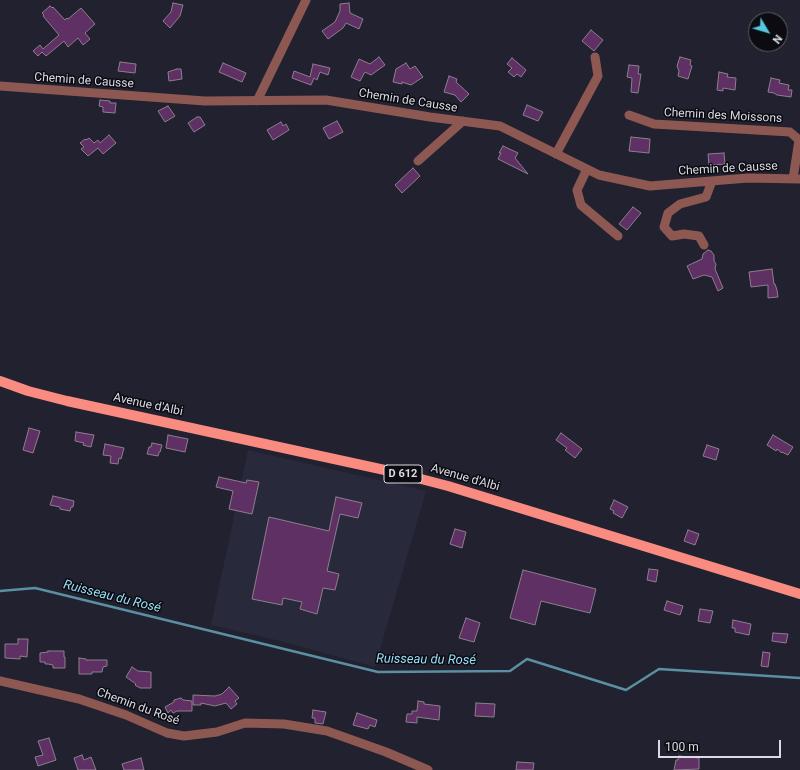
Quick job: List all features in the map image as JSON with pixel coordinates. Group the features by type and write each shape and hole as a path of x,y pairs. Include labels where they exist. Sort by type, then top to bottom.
{"main road":[{"name":"Avenue d'Albi","path":"0,381 28,391 66,401 402,474 470,493 800,594"}],"street":[{"path":"257,101 306,0"},
{"path":"556,154 598,76 595,57"},
{"name":"Chemin de Causse","path":"0,86 205,101 326,100 500,126 599,175 650,186 748,178 797,179"},
{"name":"Chemin des Moissons","path":"629,115 654,124 790,132 799,140 797,179"},
{"path":"418,161 463,121"},
{"path":"587,169 577,190 581,204 618,236"},
{"path":"704,245 699,236 684,234 672,236 664,227 668,213 680,204 706,197 712,181"},
{"name":"Chemin du Rosé","path":"0,681 79,698 126,715 167,733 184,736 216,732 245,723 284,724 327,731 379,749 428,770"}],"shaded area":[{"path":"248,450 426,491 375,667 280,641 211,625"}],"building":[{"path":"173,3 183,5 180,16 170,28 163,21 171,12"},
{"path":"349,3 350,13 363,19 359,29 346,23 343,28 328,39 322,31 335,22 340,11 340,4"},
{"path":"50,6 52,8 53,7 65,20 81,8 95,24 85,33 90,39 83,45 78,38 68,47 64,41 46,56 42,52 38,56 33,51 40,45 43,49 59,35 42,13"},
{"path":"591,30 603,40 594,51 582,41"},
{"path":"379,57 385,65 371,75 365,72 360,81 351,77 359,59 370,64"},
{"path":"680,57 691,60 690,65 692,66 688,79 678,76 679,71 677,66"},
{"path":"512,58 526,70 521,77 517,74 514,77 508,72 512,68 507,64"},
{"path":"120,62 136,64 135,73 118,71"},
{"path":"223,63 246,73 242,82 219,72"},
{"path":"406,63 410,69 415,66 423,77 411,85 402,82 402,84 393,82 396,69"},
{"path":"313,64 330,68 328,75 320,72 317,80 314,78 311,85 292,78 294,71 310,77"},
{"path":"629,65 639,66 638,74 641,74 638,93 631,92 632,78 627,77"},
{"path":"181,69 182,79 169,81 168,72"},
{"path":"719,72 728,74 727,77 736,78 735,90 723,88 723,91 717,90"},
{"path":"449,76 457,79 456,82 469,94 461,102 455,95 444,92"},
{"path":"771,78 780,80 779,83 789,85 788,90 792,90 791,97 768,92"},
{"path":"100,100 116,103 115,113 103,112 103,107 99,106"},
{"path":"527,105 543,112 538,121 523,115"},
{"path":"168,106 175,116 165,122 158,111"},
{"path":"197,117 200,117 205,125 194,132 188,123"},
{"path":"337,121 343,132 329,139 323,128"},
{"path":"281,122 283,126 286,124 289,130 273,140 267,130"},
{"path":"109,135 116,143 103,154 98,148 88,156 81,149 84,147 80,143 85,139 86,140 89,138 94,143 98,140 100,143"},
{"path":"631,137 650,139 649,153 629,151"},
{"path":"503,146 518,153 515,158 528,174 498,159 501,153 499,153"},
{"path":"724,153 725,164 709,165 708,154"},
{"path":"413,168 420,176 402,193 395,185"},
{"path":"633,207 641,213 627,230 619,224"},
{"path":"708,250 714,255 714,261 716,264 715,269 723,288 718,291 712,277 704,275 693,279 687,266 702,259 703,254"},
{"path":"772,269 778,297 768,298 768,285 751,287 749,272"},
{"path":"29,428 40,431 33,453 23,450"},
{"path":"76,432 94,435 91,447 83,445 84,443 75,441"},
{"path":"561,433 582,449 575,458 565,450 567,448 556,440"},
{"path":"168,435 188,439 185,452 166,448"},
{"path":"773,435 793,447 788,455 777,449 776,451 767,445"},
{"path":"152,443 162,445 158,456 147,454"},
{"path":"105,444 124,448 118,464 110,463 111,456 103,455"},
{"path":"707,445 719,449 716,460 703,456"},
{"path":"219,477 246,483 247,480 259,482 252,514 229,509 233,491 216,487"},
{"path":"53,496 74,501 73,507 71,507 70,511 50,505"},
{"path":"336,497 362,503 358,518 340,514 327,571 339,574 335,590 323,588 317,614 300,609 302,602 283,598 282,605 252,599 269,517 329,531"},
{"path":"614,500 628,507 622,518 613,513 614,511 610,509"},
{"path":"455,529 466,532 462,548 450,544"},
{"path":"688,530 699,534 695,545 684,541"},
{"path":"649,569 658,570 656,582 647,580"},
{"path":"523,570 596,589 590,613 541,601 535,625 510,618"},
{"path":"667,601 683,606 680,615 664,610"},
{"path":"700,609 713,611 710,623 698,621"},
{"path":"466,618 480,623 474,642 459,638"},
{"path":"733,620 751,624 749,635 735,632 735,628 732,628"},
{"path":"773,633 788,634 786,643 772,641"},
{"path":"18,639 28,639 27,657 20,656 20,659 5,658 5,644 18,644"},
{"path":"48,651 64,651 65,668 53,668 53,665 40,662 40,653"},
{"path":"763,652 770,653 768,667 761,666"},
{"path":"79,658 86,660 107,660 107,666 103,667 102,672 79,674"},
{"path":"132,667 138,671 151,672 151,688 140,688 126,677"},
{"path":"229,687 239,698 235,701 237,704 231,709 226,703 215,706 201,703 201,705 193,705 193,695 215,696 222,694"},
{"path":"181,698 183,700 192,701 192,711 177,711 173,713 171,710 168,713 165,707 174,702 174,700"},
{"path":"418,701 424,702 424,704 440,706 439,720 417,717 417,723 406,722 407,714 412,714 412,711 417,711"},
{"path":"476,703 495,704 494,717 475,716"},
{"path":"313,710 326,712 323,724 315,723 315,718 312,718"},
{"path":"357,713 377,720 375,727 370,725 368,729 353,725"},
{"path":"49,738 56,760 38,766 35,757 43,755 38,741"},
{"path":"82,755 84,760 91,757 96,770 78,770 74,758"},
{"path":"679,756 699,758 699,769 674,770 676,760 678,760"},
{"path":"141,758 144,770 124,770 122,764"},
{"path":"517,762 534,763 533,770 516,770"}],"waterway":[{"name":"Ruisseau du Rosé","path":"0,591 35,588 378,672 510,671 527,659 626,690 659,669 800,678"}]}
